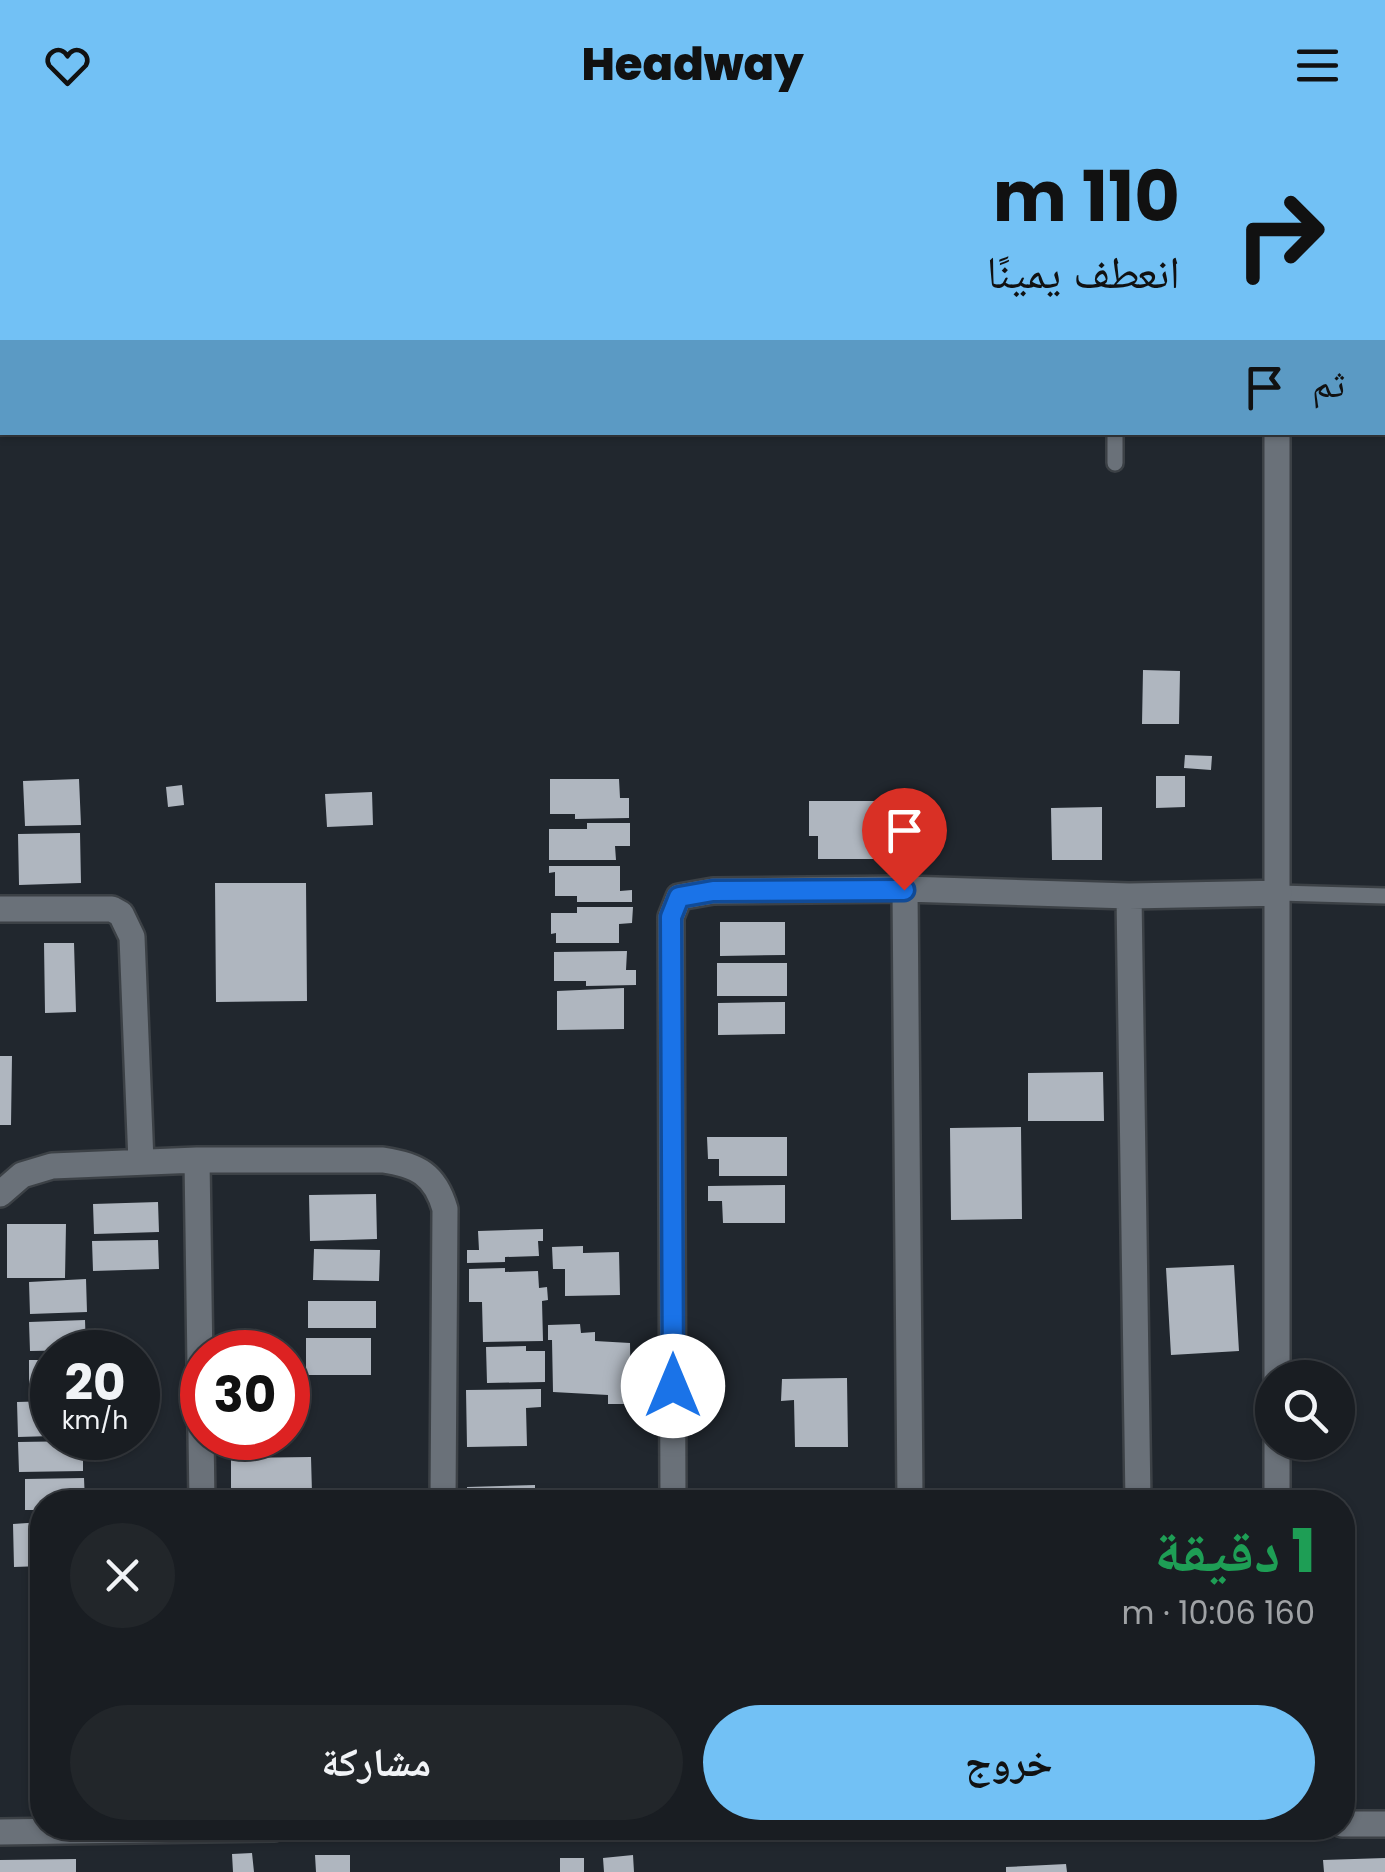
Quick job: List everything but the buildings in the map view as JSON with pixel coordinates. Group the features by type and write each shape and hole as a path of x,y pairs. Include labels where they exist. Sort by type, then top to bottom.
{"street":[{"path":"1277,435 1277,1360"},
{"path":"673,1490 671,917 679,897 713,891 904,890 1130,896 1279,894"},
{"path":"904,890 910,1490"},
{"path":"1130,896 1138,1490"},
{"path":"0,910 112,909 128,926 132,936 141,1162"},
{"path":"197,1160 202,1490"},
{"path":"0,1194 22,1175 52,1166 197,1160 383,1160 426,1172 440,1189 445,1208 443,1490"},
{"path":"1277,1460 1277,1490"},
{"path":"1355,1824 1385,1824"},
{"path":"0,1832 30,1831"}],"lane":[{"path":"1115,435 1115,463"},
{"path":"1279,894 1385,896"}],"route":[{"path":"673,1386 671,917 679,897 713,891 904,890"}]}
